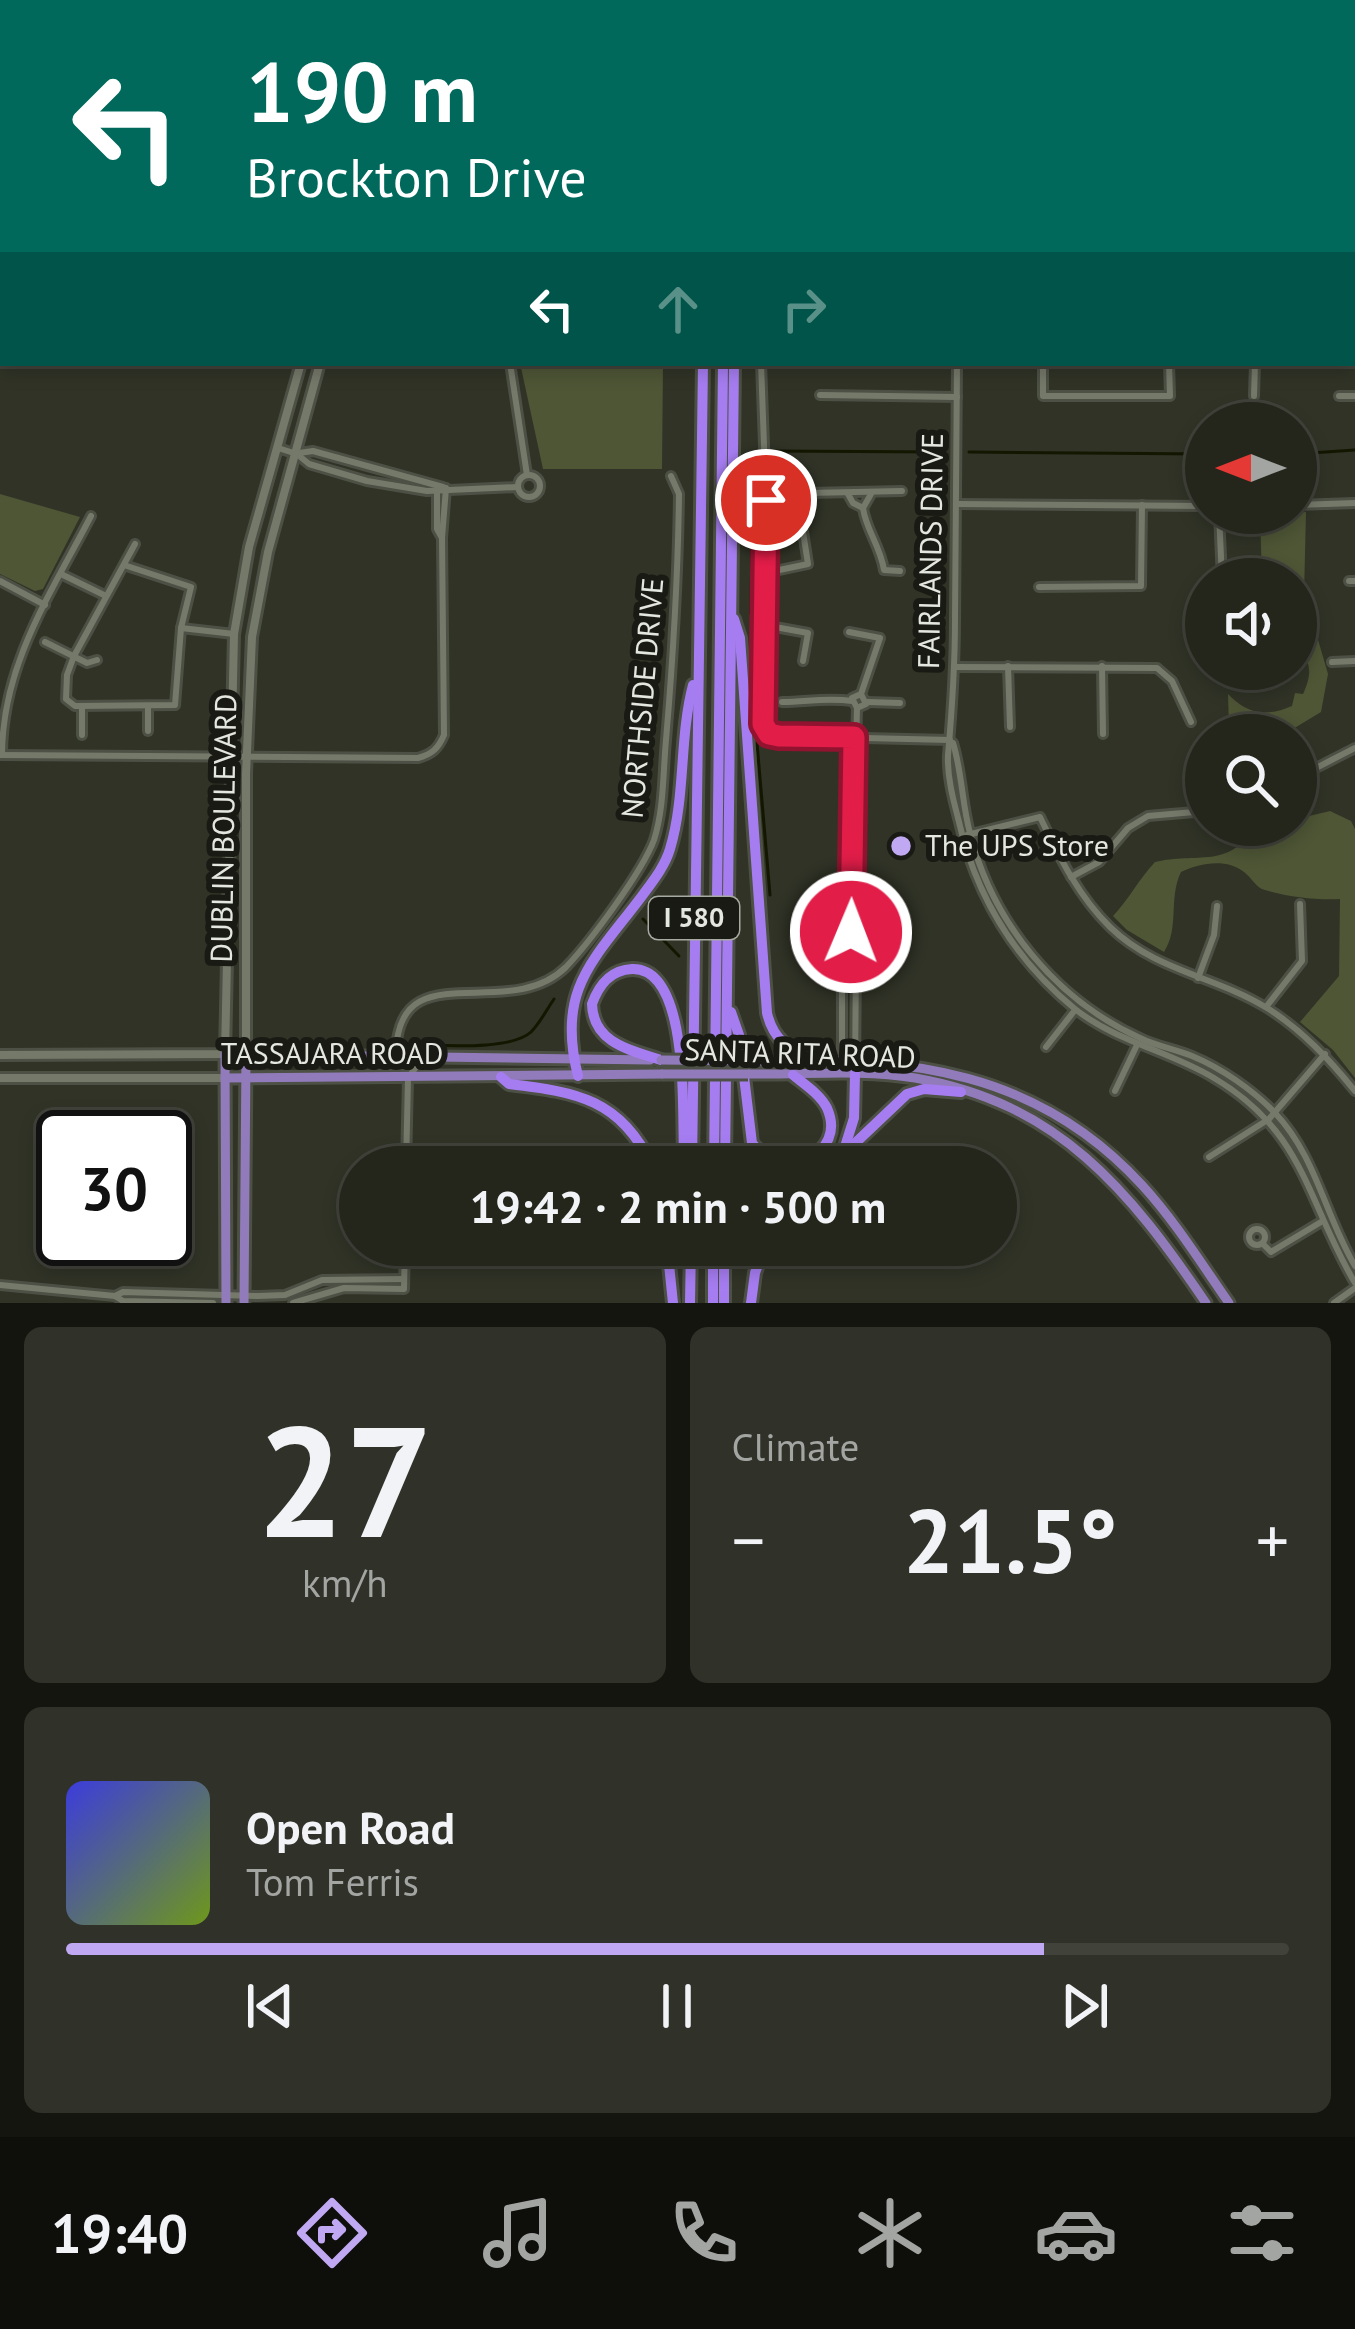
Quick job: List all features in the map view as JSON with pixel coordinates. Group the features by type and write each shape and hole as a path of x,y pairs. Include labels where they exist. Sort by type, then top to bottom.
{"highway":[{"name":"I 580","path":"691,1146 703,366"},
{"name":"I 580","path":"714,1146 724,366"},
{"name":"I 580","path":"725,1146 734,366"},
{"path":"731,610 740,638 767,1013 781,1042 812,1060"},
{"path":"578,1076 570,1013 577,987 670,850 685,713 697,670"},
{"path":"662,1067 614,1043 597,1027 592,1004 610,975 627,969 648,973 661,982 670,998 684,1146"},
{"path":"728,1003 739,1035 752,1143 760,1153 780,1162 812,1157 829,1132 824,1103 793,1075"},
{"path":"845,1146 854,1118 849,1074"},
{"path":"501,1077 508,1084 581,1095 608,1108 641,1146"},
{"path":"851,1146 907,1094 924,1089 961,1092"},
{"path":"670,1266 674,1303"},
{"path":"690,1303 691,1266"},
{"path":"713,1266 713,1303"},
{"path":"724,1266 724,1303"},
{"path":"752,1303 760,1266"}],"main road":[{"name":"DUBLIN BOULEVARD","path":"226,1299 225,1054 234,634 249,547 300,366"},
{"name":"DUBLIN BOULEVARD","path":"244,1299 248,757 256,609 319,366"},
{"name":"TASSAJARA ROAD","path":"0,1055 574,1058 662,1067"},
{"name":"SANTA RITA ROAD","path":"662,1067 812,1060 917,1065 970,1077 1023,1097 1071,1124 1142,1185 1229,1303"},
{"name":"TASSAJARA ROAD","path":"0,1078 578,1076 662,1067"},
{"name":"SANTA RITA ROAD","path":"662,1067 914,1078 1037,1124 1095,1164 1154,1227 1206,1303"}],"street":[{"path":"510,366 526,475 518,488"},
{"path":"760,366 766,500 763,724 769,734 779,736 952,740"},
{"name":"FAIRLANDS DRIVE","path":"957,366 955,667 948,755 952,796 982,894 1031,965 1078,1005 1139,1042 1219,1070 1272,1116 1305,1173 1355,1286"},
{"path":"1042,366 1043,396 1170,396 1169,366"},
{"path":"1254,396 1255,366"},
{"path":"820,395 957,397"},
{"path":"1339,396 1355,396"},
{"path":"278,448 297,454 313,451 440,487 518,488 526,497 538,492 537,478 526,475"},
{"name":"NORTHSIDE DRIVE","path":"396,1056 399,1023 418,999 526,990 564,969 650,849 659,815 676,615 679,494 671,476"},
{"path":"91,516 15,668 6,698 1,754 418,758 439,747 443,735 440,487"},
{"path":"766,500 808,493 902,491"},
{"path":"871,492 863,508 868,528 878,541 884,570 900,571"},
{"path":"848,494 863,508"},
{"path":"1317,504 1355,503"},
{"path":"956,504 1185,506"},
{"path":"1039,586 1141,586 1142,505"},
{"path":"765,573 808,564 803,532"},
{"path":"124,565 191,587 181,628 175,705 82,706 66,699 74,656 135,544"},
{"path":"61,574 106,596"},
{"path":"0,581 45,605"},
{"path":"764,625 808,633 803,662"},
{"path":"181,628 234,634"},
{"path":"849,632 880,638 864,698 854,705"},
{"path":"45,642 87,663 97,660"},
{"path":"1332,662 1355,662"},
{"path":"1008,665 1010,727"},
{"path":"1102,666 1103,734"},
{"path":"955,667 1157,668 1172,681 1187,714"},
{"path":"782,702 825,696 854,705"},
{"path":"854,705 864,698 900,703"},
{"path":"849,1074 855,1060 856,958 851,944 854,705"},
{"path":"82,706 82,735"},
{"path":"148,706 148,731"},
{"path":"1317,768 1355,748"},
{"path":"1070,878 1099,862 1128,828 1148,816 1185,813"},
{"path":"966,835 1040,817 1070,878 1109,926 1167,967 1266,1007 1325,1054 1355,1090"},
{"path":"1266,1007 1302,962 1300,904"},
{"path":"1198,978 1214,935 1217,907"},
{"path":"849,1074 842,1060 842,957 851,944"},
{"path":"1046,1047 1078,1005"},
{"path":"1115,1091 1139,1042"},
{"path":"1209,1157 1272,1116 1325,1054"},
{"path":"406,1146 408,1078 424,1056"},
{"path":"1264,1245 1271,1252 1326,1220"},
{"name":"FAIRLANDS DRIVE","path":"1326,1220 1355,1266"},
{"path":"293,1303 344,1288 404,1289 404,1266"},
{"path":"115,1296 123,1292 244,1299 285,1295 322,1280 404,1280"},
{"path":"0,1285 115,1296 123,1301 213,1303"},
{"path":"1334,1303 1355,1286"}],"green space":[{"path":"521,366 663,366 662,469 543,469"},
{"path":"0,494 80,517 43,589 35,591 0,574"},
{"path":"1261,534 1305,534 1305,558 1261,558"},
{"path":"1317,636 1328,674 1321,712 1229,714 1228,694 1250,710 1274,712 1292,706 1295,693 1317,690"},
{"path":"1330,811 1351,821 1355,829 1355,1078 1333,1050 1300,1022 1339,976 1340,899 1265,890 1237,868 1213,863 1181,872 1172,933 1164,952 1113,916 1155,862 1211,857 1237,846 1317,846 1317,814"}],"waterway":[{"path":"1317,453 1355,450"},
{"path":"769,451 944,452"},
{"path":"969,452 1185,454"},
{"path":"751,614 753,460"},
{"path":"757,743 770,895"},
{"path":"643,919 679,956"},
{"path":"412,1045 474,1046 521,1038 531,1032 554,999"}],"place":[{"name":"The UPS Store","path":"901,846"}],"route":[{"path":"766,500 763,724 769,734 779,736 854,737 851,932"}]}
